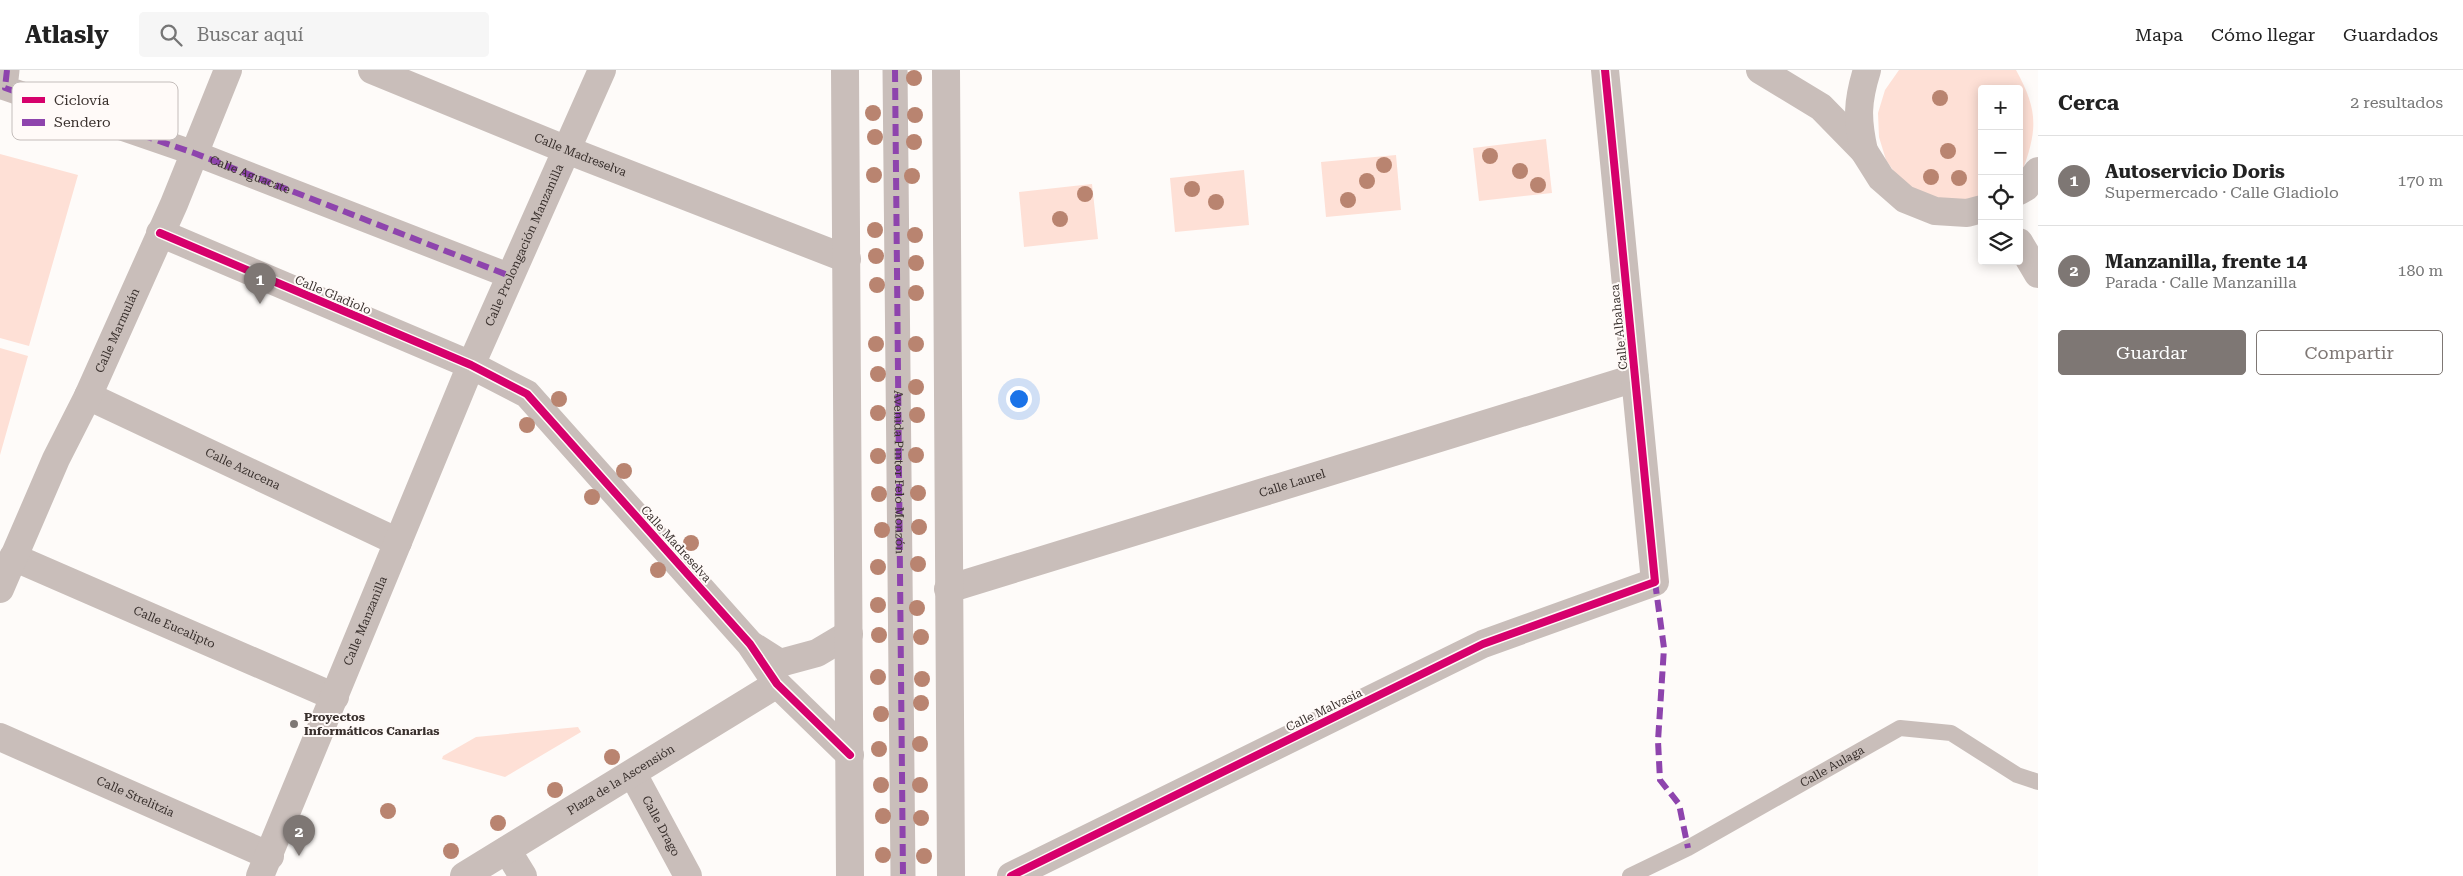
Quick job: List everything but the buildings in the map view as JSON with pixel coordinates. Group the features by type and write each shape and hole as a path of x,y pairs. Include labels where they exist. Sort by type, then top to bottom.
{"street":[{"name":"Calle Aguacate","path":"6,70 4,88 12,91"},
{"name":"Calle Marmulán","path":"0,589 56,459 88,396 174,204 228,70"},
{"name":"Calle Madreselva","path":"372,70 566,150 847,259"},
{"name":"Calle Prolongación Manzanilla","path":"471,365 602,70"},
{"path":"845,70 850,876"},
{"name":"Avenida Pintor Felo Monzón","path":"895,70 903,876"},
{"path":"946,70 948,589 952,876"},
{"name":"Calle Albahaca","path":"1605,70 1655,582"},
{"path":"1760,70 1821,107 1864,151 1881,178 1905,199 1935,211 1967,213 1978,210"},
{"path":"1864,151 1858,123 1859,95 1868,70"},
{"name":"Calle Aguacate","path":"156,140 510,276"},
{"path":"2023,189 2038,171"},
{"name":"Calle Gladiolo","path":"160,233 471,365"},
{"path":"2023,249 2038,274"},
{"name":"Calle Madreselva","path":"471,365 527,394 750,644 777,684 850,755"},
{"name":"Calle Manzanilla","path":"265,866 471,365"},
{"name":"Calle Laurel","path":"948,589 1635,378"},
{"name":"Calle Azucena","path":"88,396 398,542"},
{"name":"Calle Eucalipto","path":"13,558 335,697"},
{"name":"Calle Malvasía","path":"1011,876 1483,644 1655,582"},
{"name":"Calle Madreselva","path":"750,644 780,664 817,653 849,634"},
{"name":"Plaza de la Ascensión","path":"464,876 777,684"},
{"name":"Calle Strelitzia","path":"0,737 265,866"},
{"name":"Calle Drago","path":"633,774 688,876"},
{"path":"508,850 523,876"}],"lane":[{"name":"Calle Aulaga","path":"1630,876 1688,848 1900,728 1951,733 2017,775 2038,782"}],"shaded area":[{"path":"1899,70 2016,70 2023,84 2028,97 2033,120 2031,144 2023,169 2023,85 1978,85 1978,202 1922,196 1900,180 1886,160 1879,137 1878,113 1885,90"},
{"path":"1546,139 1552,193 1479,201 1473,148"},
{"path":"0,154 78,175 29,346 0,338"},
{"path":"1396,155 1401,210 1326,217 1321,162"},
{"path":"1244,170 1249,225 1175,232 1170,178"},
{"path":"1092,184 1098,239 1024,247 1019,192"},
{"path":"0,348 28,356 0,455"},
{"path":"578,727 581,732 505,777 442,759 443,756 476,737"}],"marked path":[{"path":"7,70 5,88 12,90"},
{"path":"895,70 903,876"},
{"path":"156,140 510,276"},
{"path":"1655,582 1664,648 1658,741 1660,780 1679,804 1688,848"}],"cycle path":[{"path":"1011,876 1483,644 1655,582 1605,70"},
{"path":"160,233 471,365 527,394 750,644 777,684 850,755"}],"place":[{"name":"Autoservicio Doris","path":"260,304"},
{"name":"Proyectos Informáticos Canarias","path":"294,724"},
{"name":"Manzanilla, frente 14","path":"299,856"}]}
